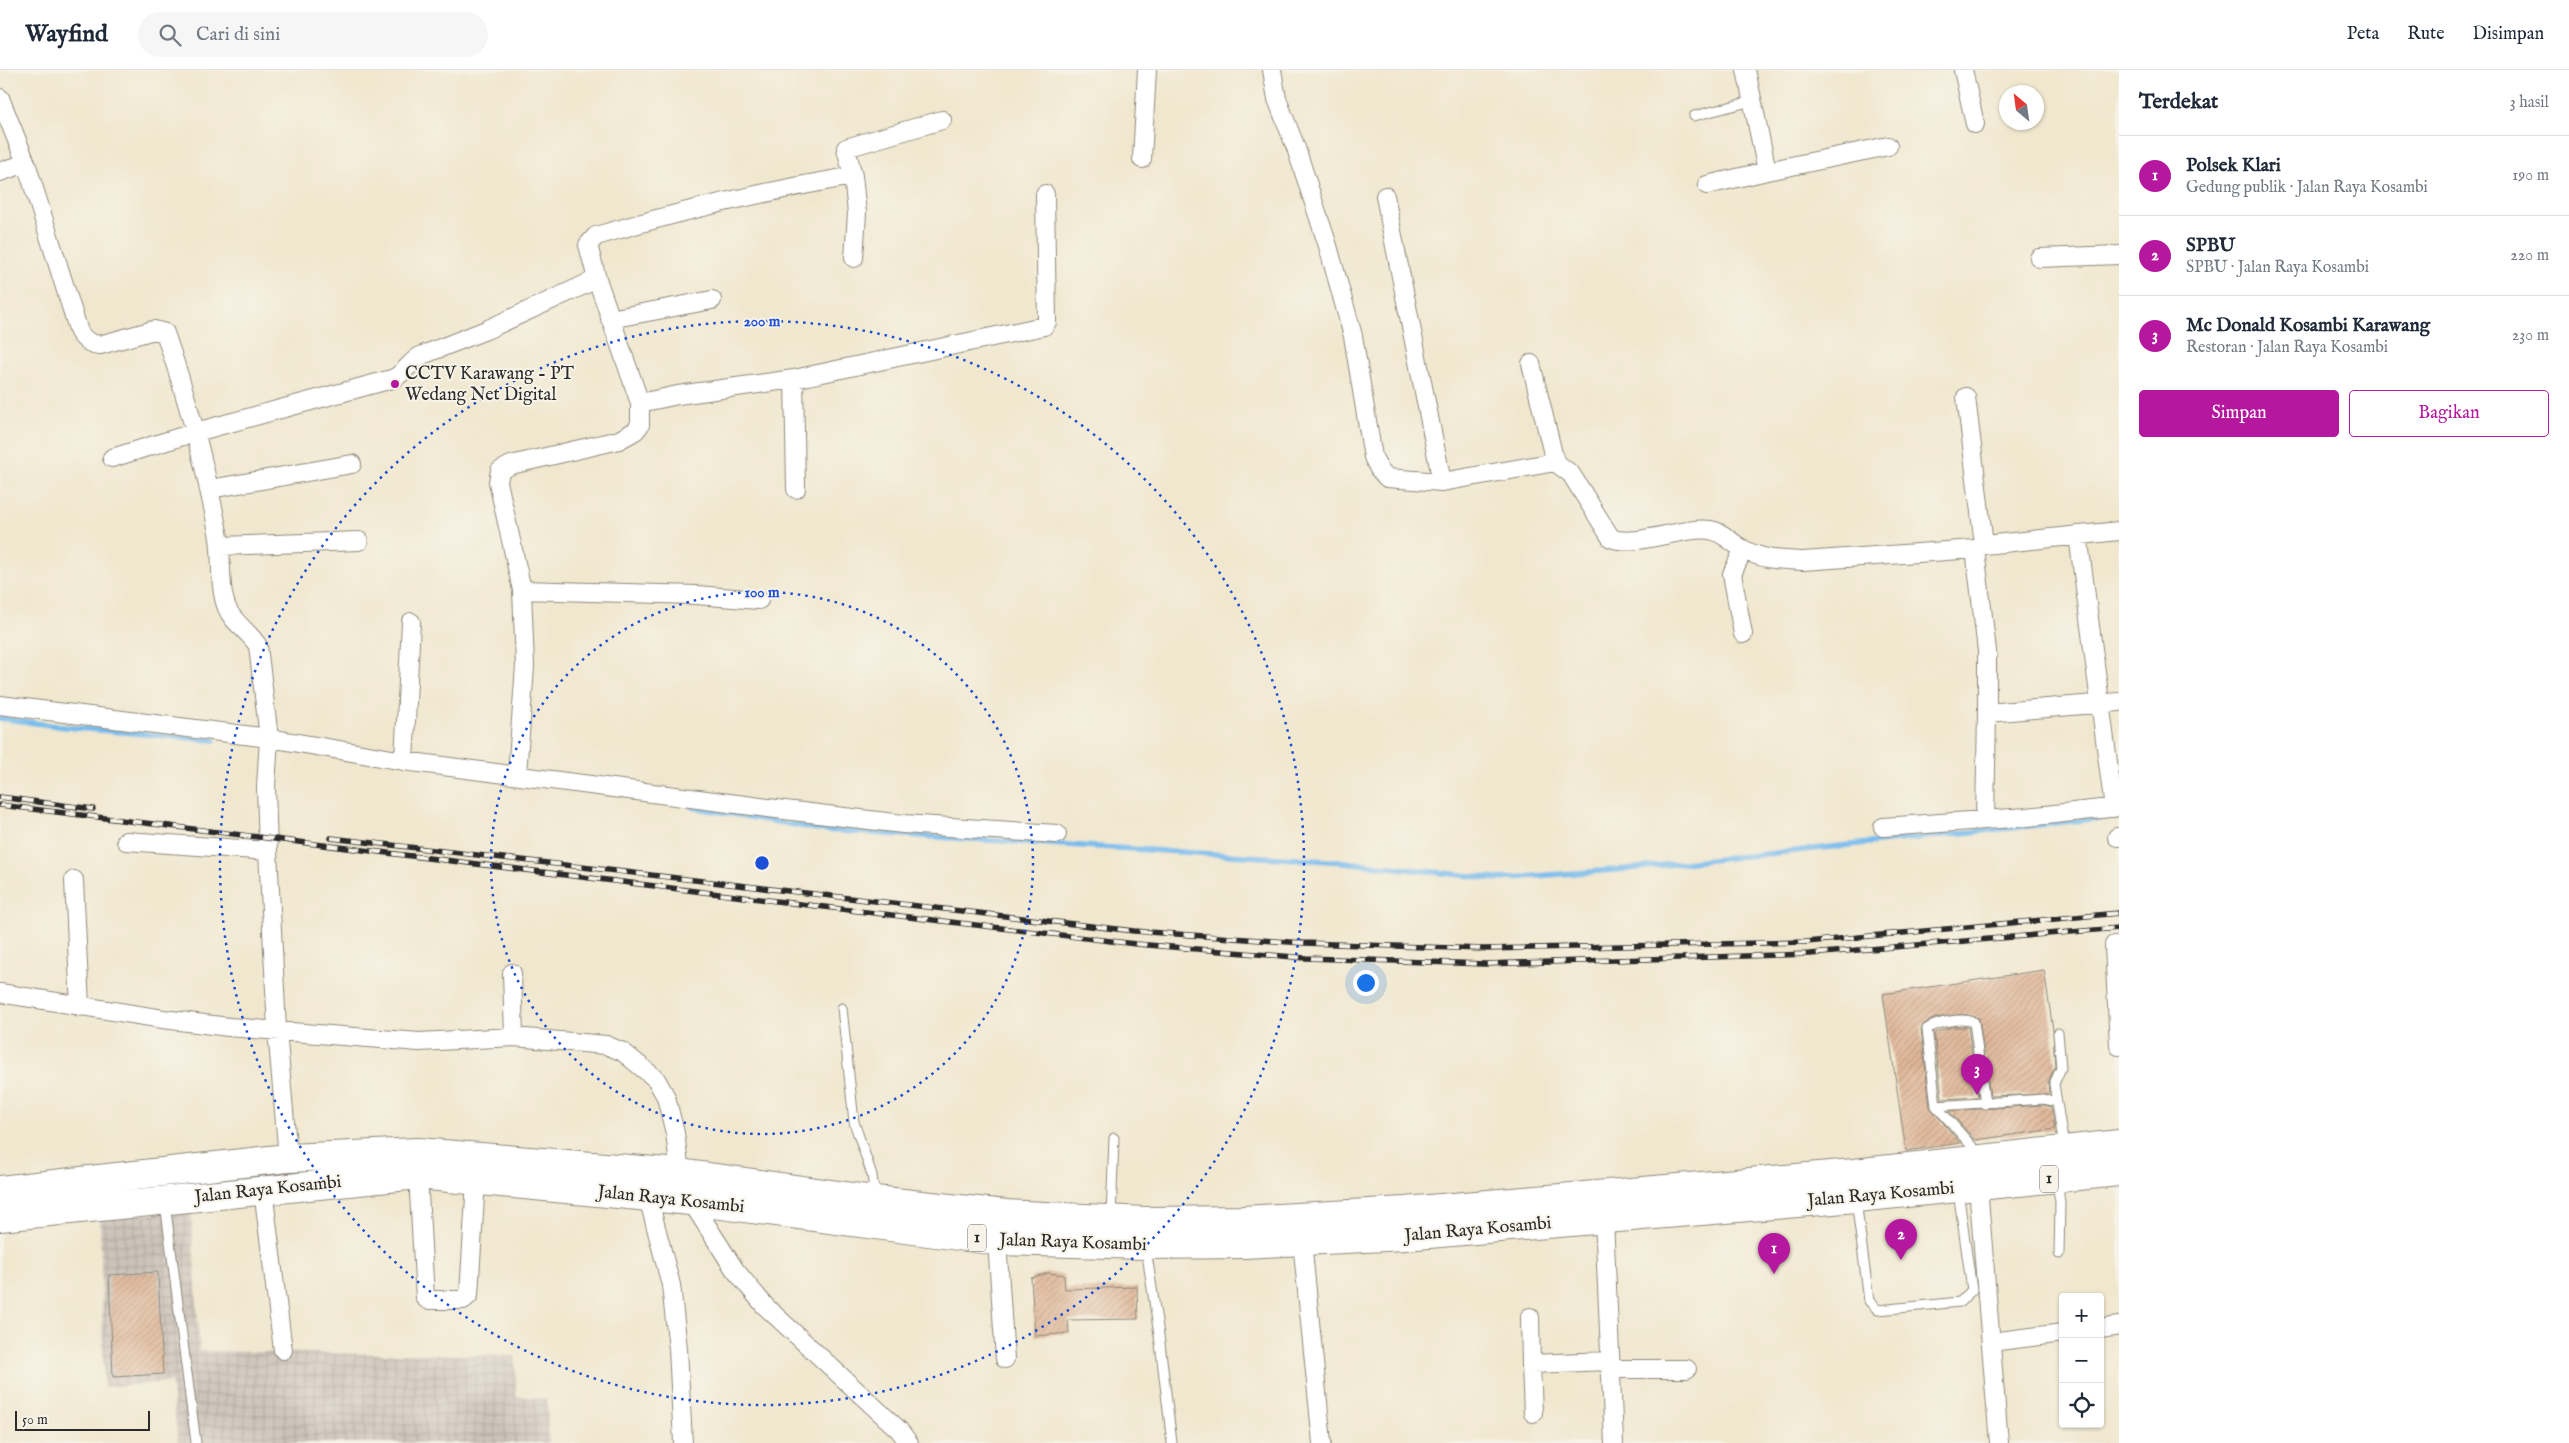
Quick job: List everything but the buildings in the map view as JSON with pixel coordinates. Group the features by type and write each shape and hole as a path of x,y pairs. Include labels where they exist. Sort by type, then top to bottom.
{"highway":[{"name":"Jalan Raya Kosambi","path":"1964,1179 1984,1159 2119,1144"},
{"name":"Jalan Raya Kosambi","path":"0,1190 288,1158 418,1152 680,1173 875,1200 1006,1214 1110,1220 1243,1220 1855,1184 1964,1179 2057,1178 2119,1172"},
{"name":"Jalan Raya Kosambi","path":"0,1217 418,1175 691,1201 997,1241 1145,1245 1405,1236 1604,1219 1855,1184"}],"street":[{"path":"1142,159 1147,70"},
{"path":"1272,70 1277,99 1296,148 1319,219 1353,336 1376,464 1386,478 1442,482 1555,462"},
{"path":"1746,70 1767,172"},
{"path":"1963,70 1974,124"},
{"path":"0,98 26,163 79,332 91,344 100,345 154,330 165,333 196,432 210,489 221,546 227,609 231,616 251,634 258,646 269,743 266,787 268,851 277,1030 288,1158"},
{"path":"854,258 857,213 853,176 846,152 849,146 942,120"},
{"path":"1707,185 1888,146"},
{"path":"0,172 26,163"},
{"path":"517,774 525,666 522,590 498,482 500,471 511,465 619,440 629,436 640,425 640,403 610,319 588,245 596,236 676,212 793,186 853,176"},
{"path":"640,403 678,395 794,379 1046,325 1045,194"},
{"path":"1384,196 1442,482"},
{"path":"2039,258 2119,255"},
{"path":"112,458 196,432 398,376 410,362 420,356 486,330 597,279"},
{"path":"610,319 712,300"},
{"path":"1531,364 1555,462 1572,474 1611,538 1625,540 1709,530 1726,537 1743,550 1762,557 1803,560 1980,547 2119,531"},
{"path":"794,379 796,489"},
{"path":"1966,397 1980,547 1987,651 1985,819"},
{"path":"210,489 352,464"},
{"path":"1883,827 2116,808 2099,704 2078,535"},
{"path":"221,546 359,541"},
{"path":"1743,550 1734,568 1732,581 1743,634"},
{"path":"522,590 696,595 759,600"},
{"path":"404,761 410,622"},
{"path":"1987,713 2119,702"},
{"path":"0,705 404,761 903,824 1058,834"},
{"path":"126,841 268,851"},
{"path":"74,880 80,1007"},
{"path":"2114,945 2119,1046"},
{"path":"512,973 514,1037"},
{"path":"0,993 163,1020 277,1030 419,1042 514,1037 606,1045 624,1052 656,1078 666,1097 675,1133 680,1173"},
{"path":"418,1175 425,1298 428,1300 463,1300 469,1295 476,1180"},
{"path":"1964,1179 1991,1342 1999,1443"},
{"path":"264,1190 283,1350"},
{"path":"648,1197 671,1285 678,1349 683,1443"},
{"path":"691,1201 735,1270 765,1306 899,1430 910,1443"},
{"path":"1604,1219 1614,1443"},
{"path":"997,1241 1004,1359"},
{"path":"1302,1241 1322,1443"},
{"path":"1530,1317 1533,1413"},
{"path":"2104,1328 2119,1326"},
{"path":"1991,1342 2059,1334"},
{"path":"1530,1364 1610,1365 1688,1369"}],"lane":[{"path":"1694,116 1752,101"},
{"path":"842,1008 854,1122 872,1175 875,1200"},
{"path":"1984,1159 1936,1106 1927,1029 1934,1025 1968,1020 1974,1022 1985,1104"},
{"path":"2058,1033 2062,1068 2054,1084 2064,1150"},
{"path":"1936,1106 2044,1099 2056,1102"},
{"path":"1110,1220 1114,1138"},
{"path":"2057,1178 2060,1202 2059,1254"},
{"path":"1855,1184 1869,1301 1872,1307 1878,1310 1960,1302 1972,1290 1964,1179"},
{"path":"165,1200 196,1443"},
{"path":"1145,1245 1159,1335 1172,1443"}],"shaded area":[{"path":"191,1211 200,1351 515,1356 516,1396 547,1399 549,1443 178,1443 171,1382 104,1387 100,1218"}],"waterway":[{"path":"0,718 65,727 214,740"},
{"path":"692,807 824,830 1344,862 1498,879 1627,869 2119,816"}],"railway":[{"path":"0,797 93,809"},
{"path":"0,805 1136,944 1306,958 1485,964 1810,954 2119,928"},
{"path":"331,838 1134,931 1304,943 1484,949 1806,942 2119,913"}],"place":[{"name":"CCTV Karawang - PT Wedang Net Digital","path":"395,384"},
{"name":"Mc Donald Kosambi Karawang","path":"1977,1095"},
{"name":"SPBU","path":"1901,1260"},
{"name":"Polsek Klari","path":"1774,1274"}]}
